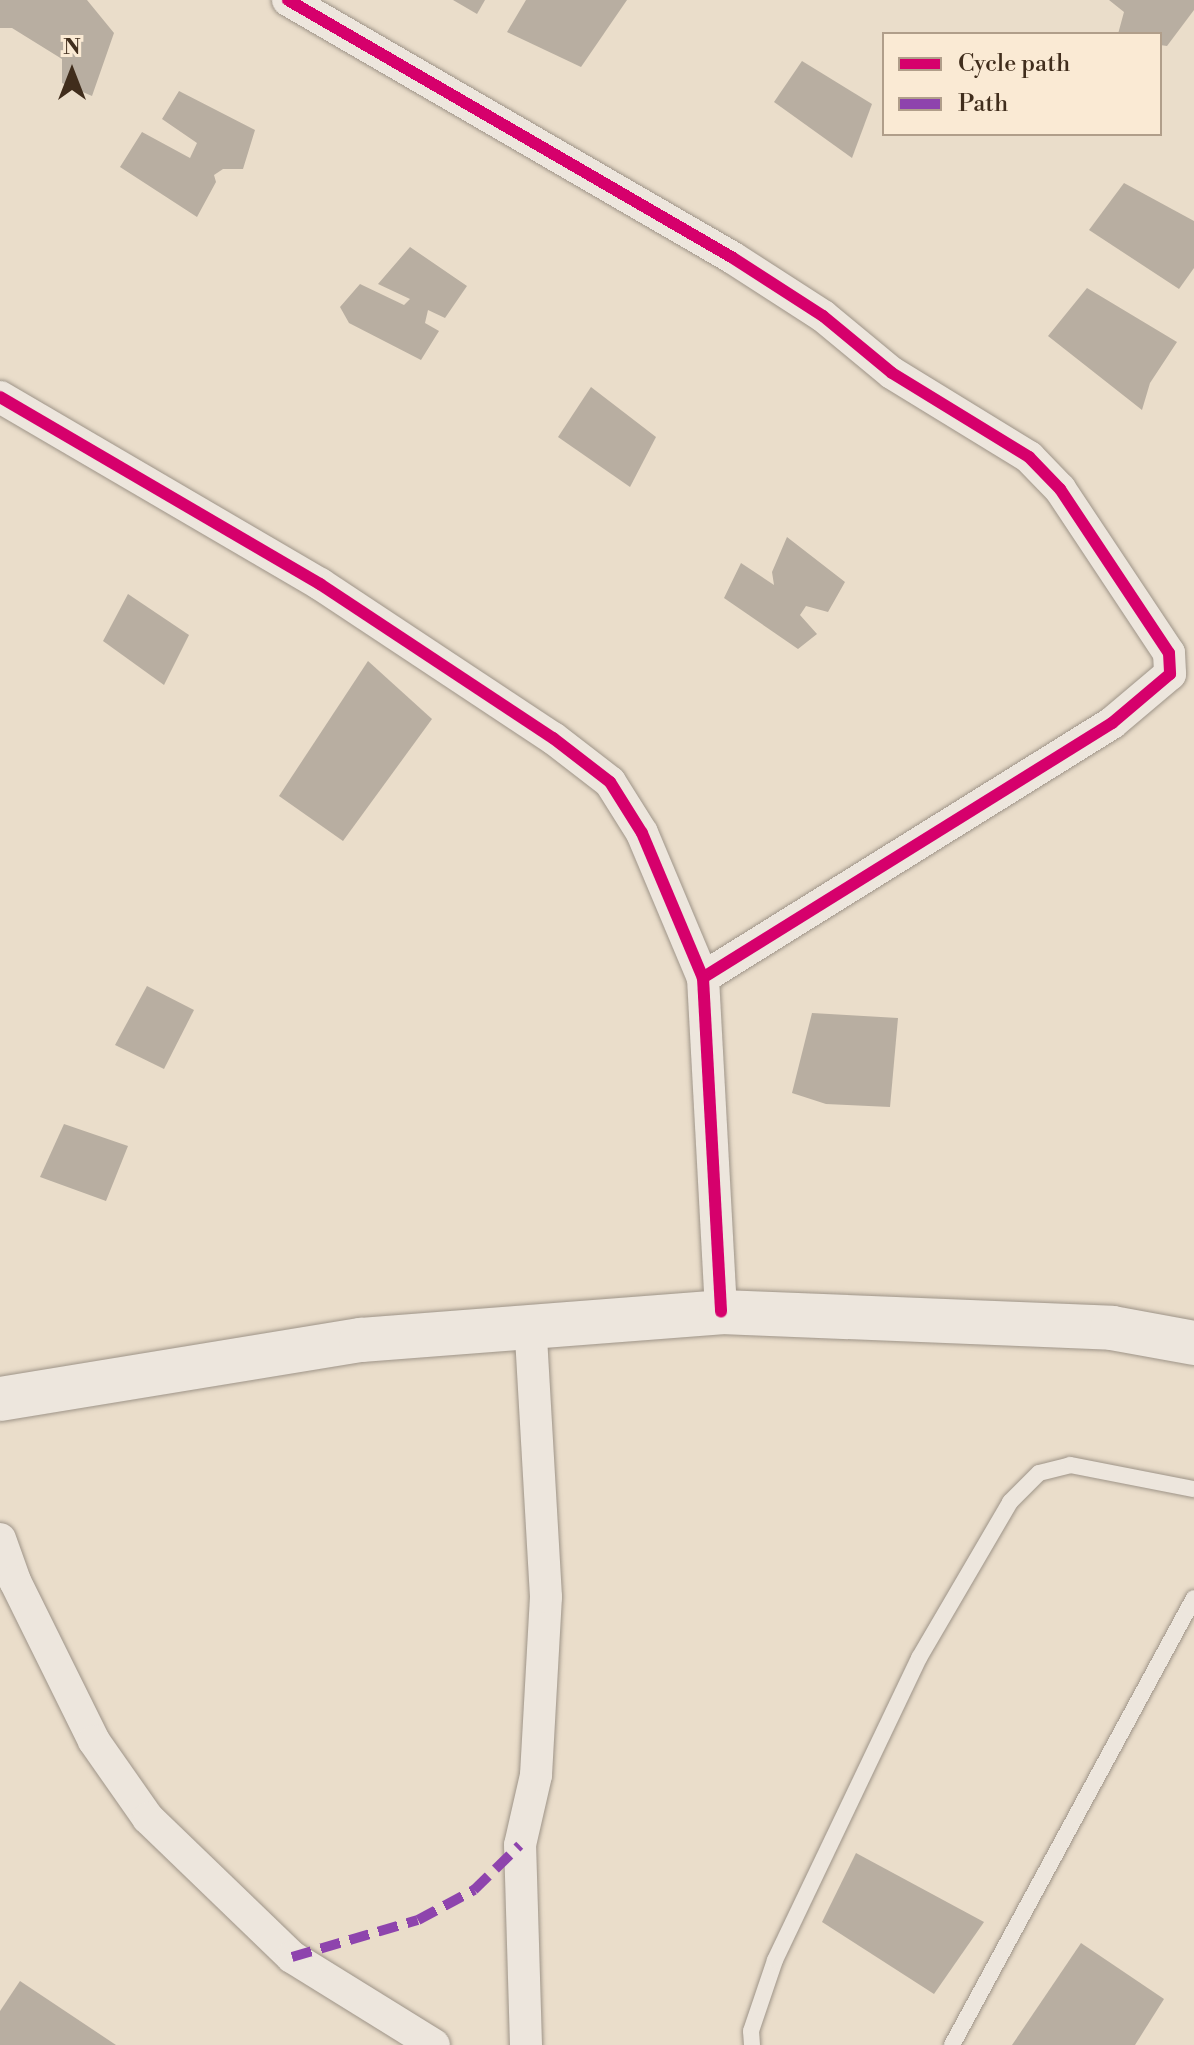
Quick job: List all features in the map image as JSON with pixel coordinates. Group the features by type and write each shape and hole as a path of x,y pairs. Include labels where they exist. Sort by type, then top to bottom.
{"street":[{"path":"288,0 733,258 823,316 892,373 1029,457 1060,489 1169,653 1170,674 1112,723 703,978"},
{"path":"0,397 320,584 541,729 610,782 642,833 703,978 721,1312"},
{"path":"0,1399 361,1340 530,1323 721,1312 1112,1328 1194,1343"},
{"path":"526,2045 520,1845 536,1775 546,1597 530,1323"},
{"path":"0,1539 15,1581 94,1741 148,1818 292,1957 434,2045"}],"lane":[{"path":"752,2045 751,2031 775,1960 919,1658 1010,1502 1039,1473 1070,1465 1194,1489"},
{"path":"952,2045 1194,1598"}],"building":[{"path":"0,0 87,0 114,33 92,96 62,83 62,59 12,28 0,28"},
{"path":"453,0 485,0 477,14"},
{"path":"526,0 627,0 581,67 507,32"},
{"path":"1109,0 1194,0 1194,10 1167,46 1162,45 1162,32 1119,32 1124,12"},
{"path":"802,61 872,104 852,158 774,102"},
{"path":"179,91 255,130 243,169 223,169 214,175 216,182 197,217 120,167 142,132 190,158 197,143 162,119"},
{"path":"1124,183 1194,221 1194,268 1179,289 1089,230"},
{"path":"410,247 467,286 445,318 428,310 425,323 439,331 421,360 349,323 340,307 360,284 404,305 410,299 378,284"},
{"path":"1087,288 1177,342 1150,383 1142,410 1048,336"},
{"path":"591,387 656,437 630,487 558,437"},
{"path":"787,537 845,582 828,612 806,606 800,615 817,634 798,649 724,598 741,563 774,585 772,572"},
{"path":"128,594 189,635 164,685 103,641"},
{"path":"368,661 432,719 343,841 279,796"},
{"path":"147,986 194,1010 164,1069 115,1045"},
{"path":"812,1013 898,1018 890,1107 826,1104 792,1093"},
{"path":"64,1124 128,1146 106,1201 40,1177"},
{"path":"856,1853 984,1922 934,1994 822,1922"},
{"path":"1081,1943 1164,1999 1135,2045 1012,2045"},
{"path":"20,1981 116,2045 0,2045 0,2011"}],"marked path":[{"path":"292,1957 418,1920 474,1890 520,1845"}],"cycle path":[{"path":"288,0 733,258 823,316 892,373 1029,457 1060,489 1169,653 1170,674 1112,723 703,978"},
{"path":"0,397 320,584 553,738 610,782 642,833 703,978 721,1312"}]}
